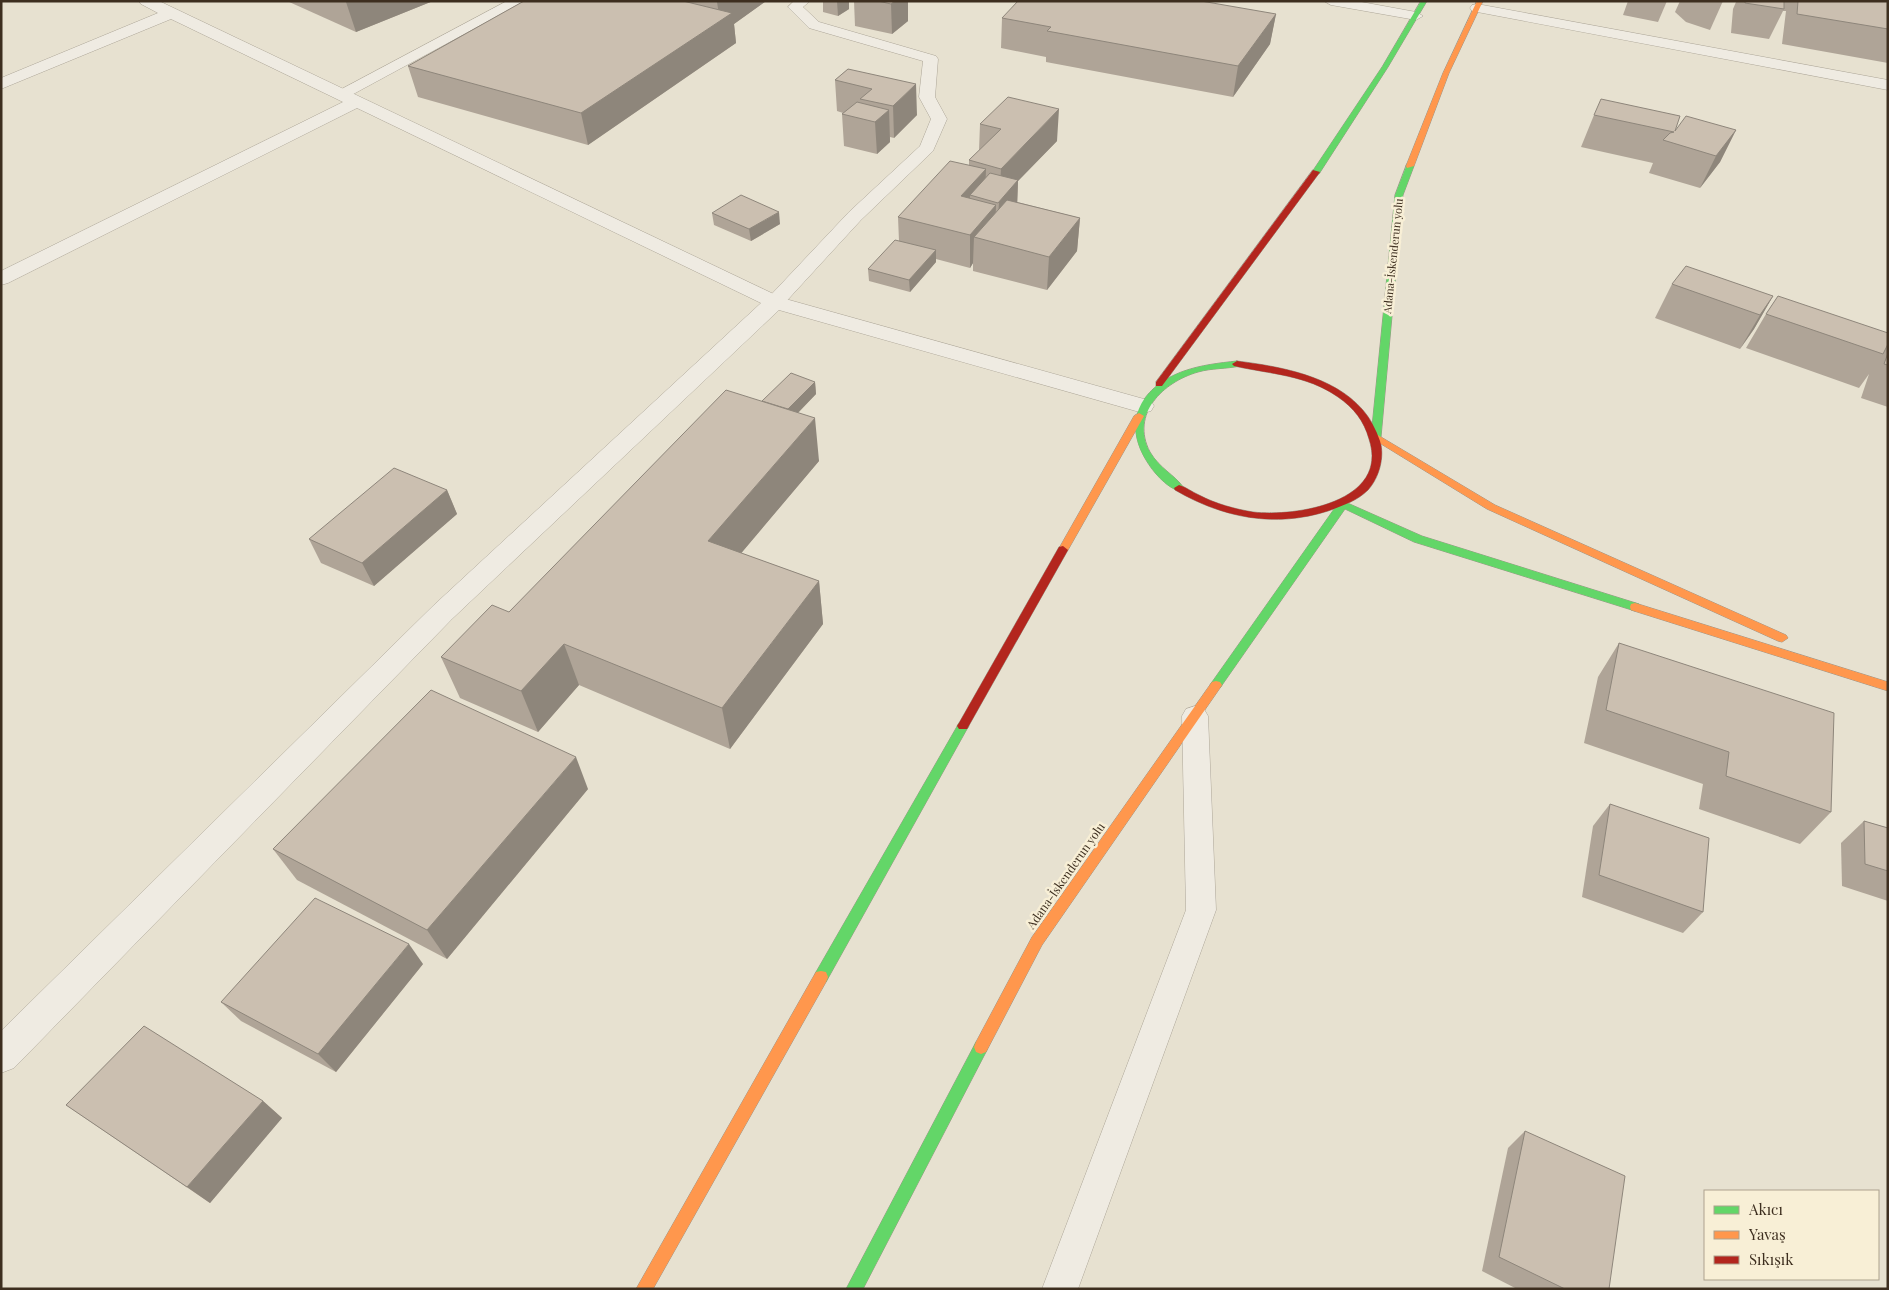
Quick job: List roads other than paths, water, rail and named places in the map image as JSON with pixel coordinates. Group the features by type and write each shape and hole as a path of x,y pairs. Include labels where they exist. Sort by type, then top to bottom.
{"main road":[{"path":"644,1289 1145,405 1314,176 1424,1"},
{"name":"Adana-İskenderun yolu","path":"854,1289 1037,941 1342,504 1366,485 1378,462 1376,438 1399,196 1446,73 1478,4"},
{"path":"1237,364 1274,368 1308,378 1339,393 1362,414 1376,438 1491,507 1888,687 1418,539 1342,504 1306,515 1263,517 1220,508 1182,491 1154,468 1140,442 1145,405 1173,378 1203,368 1237,364"}],"street":[{"path":"146,1 775,302 1145,405"},
{"path":"1,84 171,13"},
{"path":"1,278 349,99"},
{"path":"1,1056 443,612 775,302"}],"lane":[{"path":"349,99 518,1"},
{"path":"775,302 855,216 927,148 938,119 927,97 931,59 814,24 795,7 803,1"},
{"path":"1331,1 1416,16"},
{"path":"1478,4 1888,85"},
{"path":"1060,1289 1201,910 1195,716"}]}
